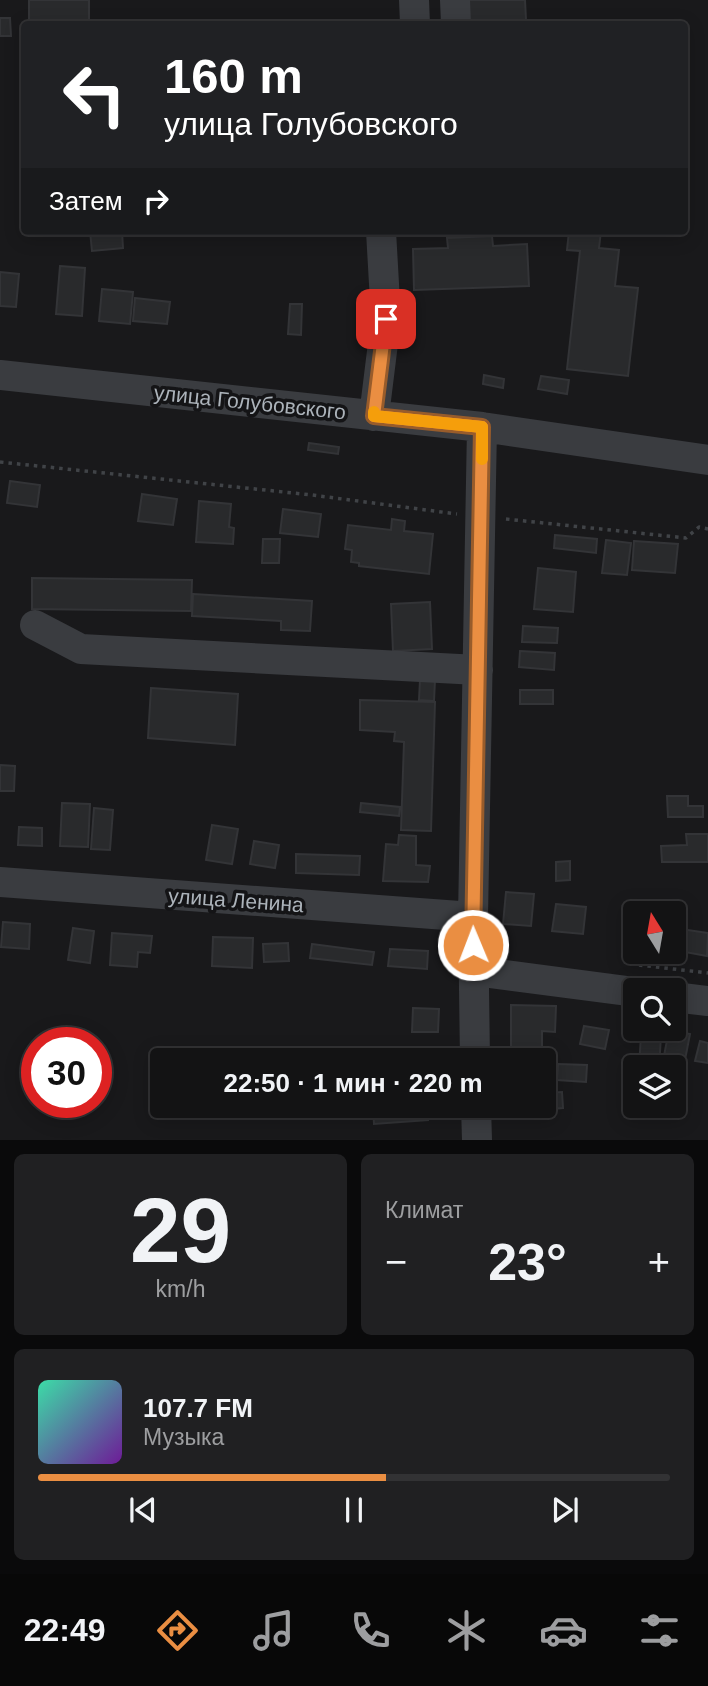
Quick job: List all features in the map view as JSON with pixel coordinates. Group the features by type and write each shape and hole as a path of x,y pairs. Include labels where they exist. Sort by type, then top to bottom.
{"street":[{"path":"414,0 415,21"},
{"path":"455,0 456,21"},
{"path":"374,416 386,319 381,235"},
{"name":"улица Голубовского","path":"0,375 482,427 708,460"},
{"path":"475,1048 473,917 482,427"},
{"path":"35,625 81,649 478,670"},
{"name":"улица Ленина","path":"0,882 473,917"},
{"path":"474,971 623,990"},
{"path":"686,998 708,1001"},
{"path":"476,1118 477,1140"}],"path":[{"path":"0,462 686,538 699,527 708,529"}],"building":[{"path":"29,0 89,0 89,21 29,21"},
{"path":"461,0 525,0 526,20 461,21"},
{"path":"0,18 10,18 11,36 0,36"},
{"path":"90,235 122,235 123,248 92,251"},
{"path":"569,235 601,235 599,248 619,250 615,286 638,288 628,376 567,369 580,251 567,250"},
{"path":"492,236 493,246 527,244 529,286 414,290 413,249 448,248 447,238"},
{"path":"60,266 85,268 82,316 56,314"},
{"path":"0,272 19,274 16,307 0,306"},
{"path":"102,289 133,292 130,324 99,321"},
{"path":"135,298 170,302 167,324 133,321"},
{"path":"290,304 302,304 301,335 288,334"},
{"path":"484,375 504,379 503,388 483,384"},
{"path":"541,376 569,380 567,394 538,389"},
{"path":"309,443 339,447 338,454 308,450"},
{"path":"10,481 40,485 37,507 7,503"},
{"path":"142,494 177,499 173,525 138,521"},
{"path":"199,501 231,504 229,527 234,528 233,544 196,542"},
{"path":"283,509 321,514 318,537 280,533"},
{"path":"392,519 405,521 404,531 433,534 429,574 359,566 359,563 351,562 352,550 345,549 348,525 391,530"},
{"path":"555,535 597,539 596,553 554,548"},
{"path":"263,539 280,539 279,563 262,563"},
{"path":"606,540 631,543 627,575 602,573"},
{"path":"634,541 678,544 675,573 632,570"},
{"path":"538,568 576,572 573,612 534,609"},
{"path":"32,578 192,580 191,611 32,609"},
{"path":"193,594 312,601 310,631 281,630 281,621 192,616"},
{"path":"430,602 432,649 393,651 391,604"},
{"path":"523,626 558,628 557,643 522,642"},
{"path":"520,651 555,653 554,670 519,667"},
{"path":"420,680 435,680 434,701 419,700"},
{"path":"151,688 238,694 235,745 148,738"},
{"path":"520,690 553,690 553,704 520,704"},
{"path":"360,700 435,702 431,831 401,830 404,742 394,741 395,732 360,730"},
{"path":"0,765 15,766 14,791 0,791"},
{"path":"667,796 688,796 688,806 703,806 703,817 668,817"},
{"path":"62,803 90,804 88,847 60,846"},
{"path":"361,803 400,807 399,816 360,812"},
{"path":"94,808 113,810 110,850 91,849"},
{"path":"212,825 238,829 232,864 206,860"},
{"path":"19,827 42,828 42,846 18,845"},
{"path":"686,834 708,834 708,862 662,862 661,846 687,845"},
{"path":"399,835 416,836 416,865 430,866 428,882 383,881 386,844 398,845"},
{"path":"254,841 279,845 275,868 250,864"},
{"path":"296,854 360,856 359,875 296,873"},
{"path":"570,861 570,880 556,881 556,862"},
{"path":"506,892 534,894 531,926 503,924"},
{"path":"556,904 586,907 583,934 552,931"},
{"path":"3,922 30,924 29,949 1,947"},
{"path":"73,928 94,931 90,963 68,960"},
{"path":"686,930 708,933 707,956 686,952"},
{"path":"112,933 152,936 150,953 138,952 137,967 110,965"},
{"path":"213,937 253,938 252,968 212,966"},
{"path":"288,943 289,961 264,962 263,944"},
{"path":"312,944 374,952 372,965 310,958"},
{"path":"390,949 428,951 427,969 388,966"},
{"path":"511,1005 556,1006 555,1032 542,1031 542,1048 511,1048"},
{"path":"413,1008 439,1009 438,1032 412,1032"},
{"path":"584,1026 609,1030 605,1049 580,1044"},
{"path":"686,1033 690,1034 686,1055 664,1055 667,1041 686,1041"},
{"path":"641,1041 661,1041 660,1055 640,1055"},
{"path":"700,1041 708,1043 708,1063 695,1061"},
{"path":"558,1064 587,1065 586,1082 557,1080"},
{"path":"556,1092 562,1092 563,1108 556,1109"},
{"path":"374,1118 428,1118 428,1120 374,1124"}],"slow traffic":[{"path":"374,412 374,416 482,427 482,459"}],"route":[{"path":"386,319 374,416 482,427 473,945"}]}
